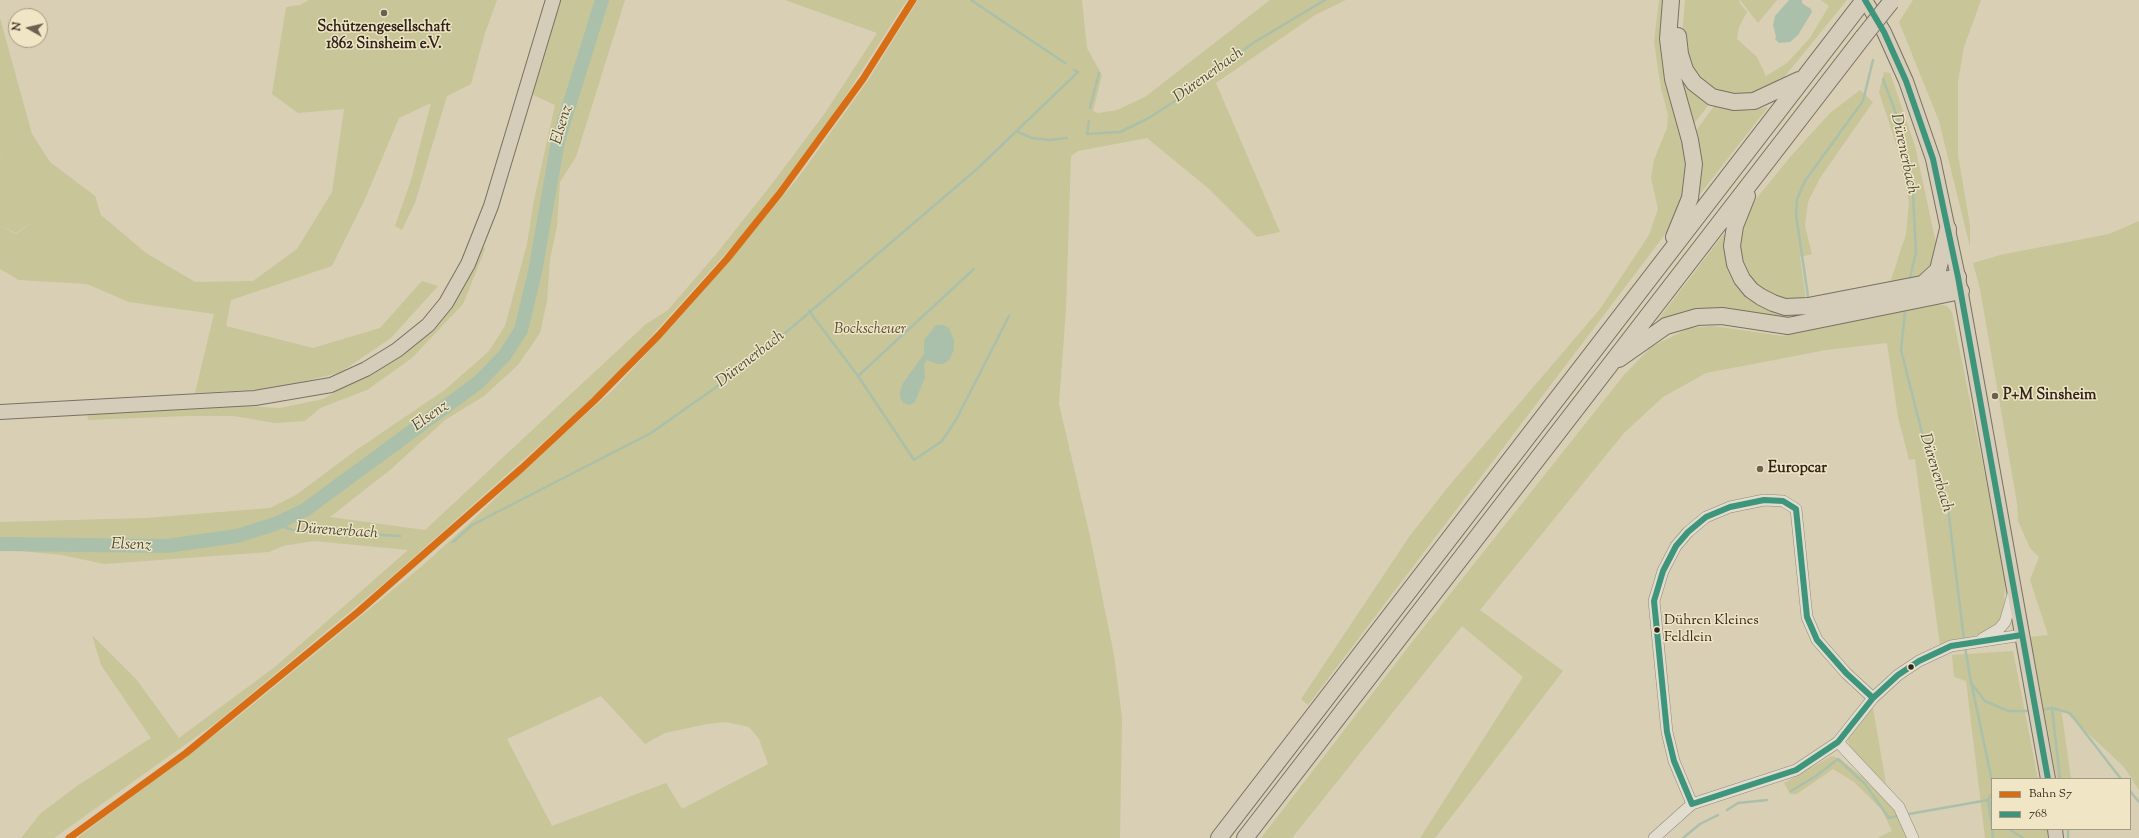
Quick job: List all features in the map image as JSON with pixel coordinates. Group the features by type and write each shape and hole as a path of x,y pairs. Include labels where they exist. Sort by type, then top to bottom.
{"highway":[{"path":"1663,262 1690,198 1694,164 1689,135 1672,79 1668,22 1671,0"},
{"path":"1681,0 1678,39 1680,54 1685,70 1694,83 1716,98 1734,102 1754,101 1804,78"},
{"path":"1220,838 1864,0"},
{"path":"1245,838 1891,1"},
{"path":"1753,179 1735,226 1732,246 1735,264 1742,279 1761,297 1785,307 1809,314"},
{"path":"1925,282 1938,270 1948,229"},
{"path":"1826,311 1882,293 1925,282 1960,284"},
{"path":"1607,368 1651,336 1678,321 1709,316 1776,325 1809,314 1960,284"}],"main road":[{"path":"0,412 255,398 331,385 366,369 398,350 428,325 446,303 468,264 491,206 553,0"},
{"path":"1864,0 1895,54 1916,106 1933,159 1960,284 2048,778"}],"street":[{"path":"1692,804 1674,761 1667,732 1654,602 1662,571 1676,546 1688,532 1706,517 1730,507 1764,500 1783,501 1796,509 1807,617 1816,640 1846,673 1873,698"},
{"path":"1973,643 1999,629 2005,622 2014,590"},
{"path":"1654,838 1692,804 1796,770 1838,742 1873,698 1898,675 1919,661 1951,646 2022,635"},
{"path":"1838,742 1899,807 1913,838"}],"green space":[{"path":"309,0 497,0 485,33 471,84 447,96 415,203 402,230 395,226 411,180 431,103 399,118 365,199 332,266 231,300 226,326 313,348 380,328 422,281 438,286 391,338 341,372 279,388 195,393 214,314 129,302 87,284 19,280 0,269 0,156 2,153 0,155 0,18 32,134 50,162 95,196 101,215 146,253 195,282 253,281 297,249 332,192 344,109 298,113 272,94 286,7 300,5","holes":["35,220 16,234 0,226 16,233"]},
{"path":"560,0 625,0 576,157 560,182 557,226 550,259 547,301 540,333 518,365 484,396 445,420 390,470 330,517 425,530 646,324 668,310 717,253 775,180 825,113 877,33 785,0 907,0 836,111 808,151 745,232 638,351 595,396 388,580 217,722 54,838 21,838 41,813 77,786 151,738 101,665 92,635 136,679 179,738 276,666 408,550 314,541 283,546 269,552 104,564 62,555 0,549 0,522 146,518 270,508 296,495 355,451 446,389 489,351 505,326 527,244 534,200 555,105 531,94"},
{"name":"Bockscheuer","path":"918,0 1082,0 1087,48 1102,75 1093,111 1098,113 1117,110 1145,97 1270,0 1346,0 1315,15 1216,83 1280,232 1257,237 1208,188 1147,138 1078,151 1071,156 1066,309 1059,404 1090,536 1114,655 1122,718 1120,838 77,838 229,724 422,566 472,521 540,455 613,390 674,324 798,178 869,79","holes":["601,696 645,744 665,733 707,724 726,722 749,727 759,739 768,764 682,809 666,783 552,826 507,739"]},
{"path":"1659,0 1665,0 1661,22 1663,56 1681,130 1689,172 1682,203 1666,233 1308,705 1301,699 1409,537 1448,487 1600,309 1649,235 1658,209 1651,178 1654,160 1667,128 1668,115 1661,88 1654,42"},
{"path":"1685,0 1740,0 1739,2 1747,12 1739,27 1737,39 1757,57 1766,76 1787,63 1810,38 1829,6 1821,0 1847,0 1781,81 1766,92 1725,95 1705,84 1692,69 1684,48 1683,24"},
{"path":"1740,0 1777,0 1758,23"},
{"path":"1913,0 1981,0 1964,47 1958,81 1958,155 1970,225 1970,247 1939,121 1899,22"},
{"path":"1679,66 1710,103 1693,125 1683,99"},
{"path":"1884,72 1890,73 1915,146 1937,248 1936,262 1924,277 1889,286 1906,234 1909,202 1897,147 1879,92"},
{"path":"1860,90 1873,102 1820,178 1808,202 1805,226 1812,254 1800,257 1806,299 1795,302 1777,298 1764,291 1746,272 1740,248 1740,228 1755,200 1792,155 1830,113"},
{"path":"1715,105 1751,111 1768,107 1697,198 1695,132"},
{"path":"2139,221 2139,790 2124,767 2061,708 2071,778 2057,778 2030,637 2048,635 2030,580 2039,557 2030,548 2018,521 2017,503 1980,289 1973,263 2000,255 2109,234"},
{"path":"1730,226 1736,279 1803,316 1791,318 1720,312 1650,330"},
{"path":"486,247 463,304 412,358 367,390 320,408 305,421 275,423 234,416 187,416 88,420 87,413 246,406 280,408 323,399 348,384 379,369 414,344 481,249"},
{"path":"1938,304 1947,306 1952,312 1999,545 2005,582 2002,621 1990,631 1940,646 1915,459 1909,460 1898,417 1887,343 1826,350 1706,373 1663,397 1624,433 1480,610 1563,671 1435,838 1420,838 1523,677 1462,626 1292,838 1261,838 1416,637 1624,375 1651,347 1689,328 1713,326 1783,336"},
{"path":"2013,651 2038,778 1991,778 1991,830 2047,830 2047,838 1985,838 1966,681 1954,677 1952,655"},
{"path":"1873,708 1886,784 1851,749 1848,741 1849,734"},
{"path":"1832,756 1841,760 1878,789 1894,810 1908,838 1877,838 1892,831 1882,810 1854,782 1833,769 1797,794 1790,794 1784,783"}],"shaded area":[{"path":"1789,0 1802,0 1802,3 1809,8 1810,7 1812,12 1798,35 1790,42 1779,43 1775,39 1776,37 1773,25 1775,16"},
{"path":"936,325 943,325 949,328 954,341 954,350 949,360 943,364 937,364 927,360 924,365 925,377 915,402 910,405 903,403 900,397 900,391 903,383 924,354 924,340"}],"waterway":[{"name":"Elsenz","path":"0,544 167,546 237,536 275,524 305,510 479,382 505,355 521,330 535,272 558,141 602,0"},
{"path":"971,0 1065,63"},
{"name":"Dürenerbach","path":"1089,121 1087,134 1120,132 1147,119 1183,96 1253,43 1325,0"},
{"path":"1808,296 1796,215 1797,199 1805,181 1863,101 1873,60"},
{"name":"Dürenerbach","path":"453,542 472,525 651,433 749,364 977,169 1078,72 1074,70"},
{"path":"1090,108 1099,73"},
{"name":"Dürenerbach","path":"1883,79 1898,119 1913,193 1916,253 1910,277"},
{"name":"Dürenerbach","path":"1016,131 1032,138 1049,140 1067,138"},
{"path":"858,376 974,269"},
{"path":"809,311 858,376 914,460 942,441 957,418 1009,316"},
{"name":"Dürenerbach","path":"1905,312 1901,350 1922,433 1948,508 1964,640"},
{"name":"Dürenerbach","path":"275,524 293,530 400,536"},
{"name":"Dürenerbach","path":"1965,647 1971,683 1985,701 2008,711 2031,711"},
{"name":"Dürenerbach","path":"1972,686 1991,778"},
{"path":"2052,708 2070,713 2120,778"},
{"name":"Dürenerbach","path":"2040,710 2052,708 2060,778"},
{"path":"1791,791 1816,776 1838,759 1865,784 1889,818 1897,816"},
{"path":"2131,792 2139,802"},
{"name":"Dürenerbach","path":"1991,795 1988,800 1991,804"},
{"path":"1727,810 1738,803 1767,800"},
{"path":"1909,814 1988,800 1991,820"},
{"path":"1683,838 1700,824 1718,815"},
{"path":"1992,830 1993,838"},
{"name":"Dürenerbach","path":"2011,830 2023,838"},
{"name":"Dürenerbach","path":"2068,830 2068,838"}],"rail line":[{"name":"S7","path":"69,838 186,753 358,612 522,468 595,400 659,335 727,259 780,193 863,79 913,0"}],"transit line":[{"name":"768","path":"1865,0 1884,32 1906,81 1933,159 1958,277 2048,778"},
{"name":"768","path":"1692,804 1674,761 1667,732 1654,601 1663,571 1676,546 1688,532 1706,517 1730,507 1764,500 1783,501 1796,509 1807,617 1817,640 1846,673 1873,698"},
{"name":"768","path":"1692,804 1796,770 1838,742 1873,698 1898,675 1919,661 1951,646 2022,635"}],"place":[{"name":"Schützengesellschaft 1862 Sinsheim e.V.","path":"384,13"},
{"name":"P+M Sinsheim","path":"1995,396"},
{"name":"Europcar","path":"1760,469"},
{"name":"Dühren Kleines Feldlein","path":"1657,630"}]}
